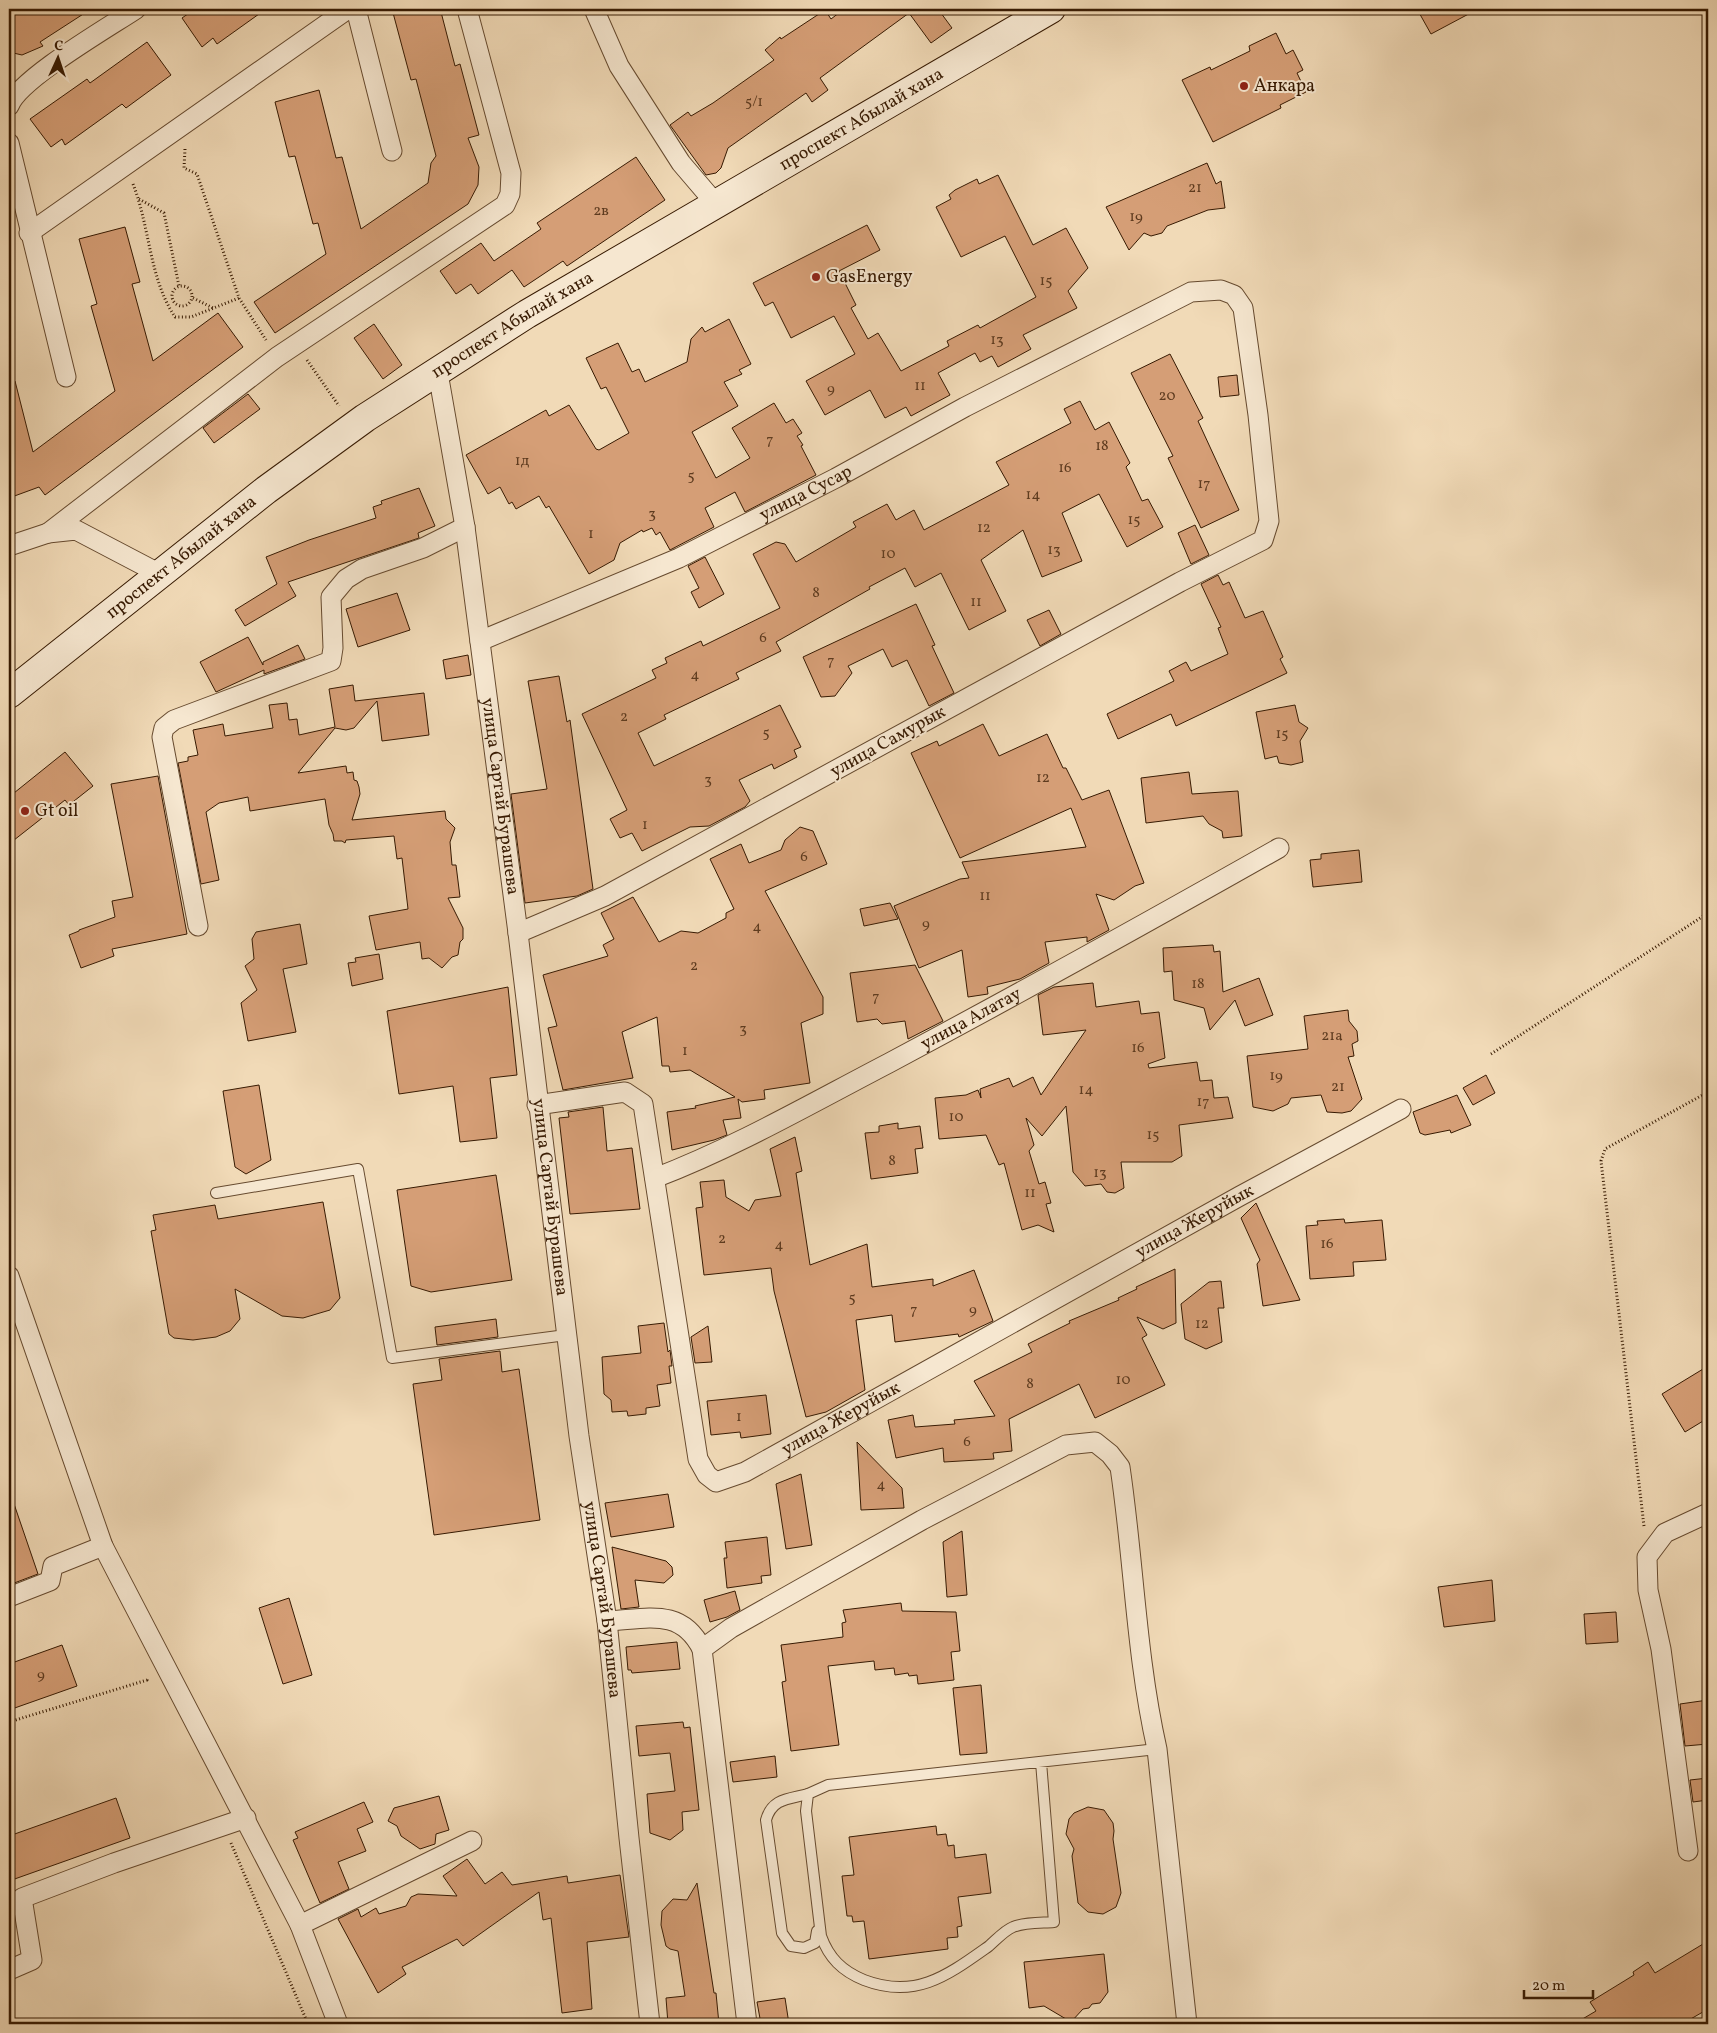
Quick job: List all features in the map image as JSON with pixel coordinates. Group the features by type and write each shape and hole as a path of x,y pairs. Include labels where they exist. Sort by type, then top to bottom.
{"main road":[{"name":"проспект Абылай хана","path":"9,694 266,490 365,418 438,373 527,314 1049,9"}],"street":[{"path":"9,106 11,100 31,79 136,9"},
{"path":"29,232 348,9"},
{"path":"356,9 392,151"},
{"path":"48,532 277,358 505,205 510,194 511,173 467,9"},
{"path":"594,9 619,66 681,163 716,204"},
{"path":"9,143 29,232 66,377"},
{"name":"улица Сусар","path":"480,641 679,558 836,478 965,407 1191,292 1221,290 1234,294 1243,308 1258,415 1269,521 1263,540 1255,544"},
{"name":"улица Сартай Бурашева","path":"438,373 465,527 518,933 537,1105 579,1436 607,1621 650,2024"},
{"path":"198,926 162,737 164,728 174,720 331,661 333,648 331,597 346,578 362,570 423,548 465,527"},
{"path":"9,546 48,532 76,530 107,544 160,574"},
{"name":"улица Самурык","path":"518,933 605,896 1180,582 1255,544"},
{"name":"улица Алатау","path":"655,1178 693,1164 907,1053 1044,980 1279,848"},
{"name":"улица Жеруйык","path":"537,1105 625,1092 643,1104 698,1459 706,1475 716,1482 745,1472 1240,1196 1401,1109"},
{"path":"9,1276 103,1546 300,1925 338,2024"},
{"path":"702,1649 731,1628 922,1520 1066,1445 1095,1442 1110,1454 1120,1467 1149,1713 1157,1749 1187,2024"},
{"path":"1688,1850 1660,1649 1648,1590 1647,1557 1665,1533 1708,1513"},
{"path":"9,1597 50,1581 53,1566 103,1546"},
{"path":"607,1621 662,1618 680,1622 694,1633 702,1649 747,2024"},
{"path":"9,1970 32,1960 22,1898 114,1862 246,1818"},
{"path":"300,1925 472,1841"}],"lane":[{"path":"216,1193 358,1169 392,1358 566,1335"},
{"path":"818,1922 816,1943 804,1948 791,1946 782,1933 766,1820 769,1809 778,1802 808,1794 828,1785 1157,1749"},
{"path":"808,1794 806,1811 818,1922 826,1949 838,1966 880,1986 905,1987 937,1980 960,1966 1013,1927 1054,1922 1041,1762"}],"path":[{"path":"180,127 185,152 184,168 197,174 239,298 277,358 307,360 339,406 353,402 365,418"},
{"path":"126,165 139,199 159,285 164,300 175,317 191,317 239,298"},
{"path":"139,199 164,213 179,286"},
{"path":"179,286 189,288 192,298 213,308"},
{"path":"179,286 172,293 174,302 178,305 187,305 192,298"},
{"path":"1491,1054 1708,913"},
{"path":"1647,1557 1601,1161 1605,1149 1708,1092"},
{"path":"143,1672 152,1689"},
{"path":"9,1722 147,1680"},
{"path":"224,1826 308,2024"}],"building":[{"path":"9,9 91,9 40,42 43,46 22,55 9,52"},
{"path":"195,9 266,9 217,44 213,38 202,47 182,18"},
{"path":"392,9 434,9 435,13 441,12 455,66 460,64 479,135 468,138 479,167 478,185 468,204 275,333 254,302 326,254 318,223 313,224 295,156 289,157 275,102 319,90 336,158 342,157 361,229 428,183 431,163 436,156 416,79 411,80"},
{"path":"844,9 938,9 952,28 931,43 909,13 820,78 828,90 812,102 806,93 728,148 721,168 716,173 706,175 670,125 688,112 691,116 713,103 774,60 765,50 780,37 781,39 825,10 831,19"},
{"path":"1417,9 1478,9 1431,34"},
{"name":"Анкара","path":"1276,33 1286,54 1293,50 1303,70 1297,73 1306,92 1280,105 1281,108 1213,142 1182,80 1210,67 1211,70 1250,51 1249,46"},
{"path":"147,42 171,75 126,108 122,104 65,145 62,139 51,147 30,119 87,79 90,83"},
{"path":"636,157 665,200 567,266 563,261 524,287 512,270 478,294 471,284 456,294 440,271 481,243 494,261 541,229 537,223"},
{"path":"1207,163 1216,184 1221,181 1225,208 1208,210 1167,226 1162,233 1151,236 1144,233 1129,250 1106,207"},
{"path":"998,175 1033,245 1066,228 1088,268 1068,291 1077,308 1023,335 1031,349 998,367 992,356 980,362 975,353 938,373 950,395 911,416 906,407 885,418 870,390 825,415 806,381 855,354 834,316 791,338 773,302 765,306 753,283 867,225 880,250 839,271 856,305 851,308 868,339 878,333 901,371 949,346 947,341 978,325 980,328 1036,297 1005,236 961,257 936,207 951,199 949,195 955,190 977,179 979,184"},
{"path":"125,227 140,282 132,284 153,361 218,313 243,347 45,495 39,487 9,498 9,382 15,381 33,452 115,391 91,306 97,304 79,239"},
{"path":"729,319 751,364 739,370 742,374 724,382 738,406 692,432 716,478 750,458 732,428 774,403 786,423 793,419 802,433 797,436 816,475 745,512 735,492 705,508 714,527 670,550 660,532 656,535 652,528 643,532 642,530 620,543 614,560 589,574 549,506 546,508 539,496 516,509 512,502 509,504 500,487 488,494 466,455 546,410 549,416 569,405 596,449 599,450 629,433 606,387 601,389 586,358 618,343 632,372 639,369 645,382 687,362 691,339 702,327 705,332"},
{"path":"374,324 402,365 383,379 354,338"},
{"path":"1170,354 1203,418 1198,421 1239,510 1201,528 1168,458 1173,456 1131,373"},
{"path":"1237,375 1239,395 1220,397 1218,377"},
{"path":"248,394 260,409 214,443 203,428"},
{"path":"1080,401 1095,430 1109,422 1130,463 1126,467 1142,501 1148,499 1163,527 1127,547 1099,494 1062,513 1082,561 1042,577 1023,530 981,560 1006,611 969,630 941,573 915,587 905,568 869,587 870,589 776,642 781,651 736,673 739,679 664,715 666,719 638,733 654,766 780,705 801,747 794,750 797,757 774,769 772,764 739,780 750,801 745,807 709,826 690,827 642,851 632,833 620,838 610,819 627,810 582,714 656,678 652,670 667,663 665,658 701,641 703,646 780,608 753,554 776,542 785,544 796,562 856,527 853,522 887,504 896,520 914,510 924,530 1009,485 996,462 1071,423 1064,409"},
{"path":"419,488 435,526 418,533 419,538 288,582 296,596 245,626 235,610 277,584 266,557 309,540 376,518 373,507 382,504 381,501"},
{"path":"1195,525 1209,555 1191,564 1178,533"},
{"path":"705,557 724,594 699,608 691,592 699,588 688,566"},
{"path":"1218,575 1223,585 1229,582 1245,618 1263,611 1283,657 1280,659 1287,673 1176,726 1171,714 1118,739 1107,714 1174,681 1169,671 1186,662 1191,671 1228,654 1218,628 1221,627 1201,584"},
{"path":"397,593 410,630 358,647 346,609"},
{"path":"916,604 935,645 932,646 954,693 929,706 907,660 892,667 883,649 848,666 852,673 835,696 821,697 803,657"},
{"path":"1049,610 1061,634 1040,646 1027,620"},
{"path":"248,637 263,665 263,662 298,645 305,659 264,674 264,670 216,692 200,662"},
{"path":"468,655 471,675 446,679 443,660"},
{"path":"559,676 567,722 570,720 593,889 577,896 525,903 511,794 547,789 528,681"},
{"path":"353,685 355,701 424,693 429,735 382,741 377,701 354,728 346,730 335,728 298,773 346,766 347,773 353,772 360,794 352,820 445,811 446,819 455,828 450,842 452,865 456,865 460,897 448,898 463,928 463,939 460,942 458,955 452,957 442,968 429,958 422,959 420,942 376,950 369,916 408,909 402,858 397,859 394,836 346,840 345,843 334,841 329,825 325,799 250,811 248,797 219,803 206,812 219,880 201,884 178,763 188,761 188,757 198,755 193,730 223,724 225,736 273,728 269,705 287,703 289,720 297,719 299,735 335,727 329,689"},
{"path":"1295,705 1299,722 1308,728 1300,741 1303,762 1291,765 1279,763 1277,756 1265,759 1256,712"},
{"path":"983,724 999,756 1047,734 1063,768 1066,768 1082,800 1109,790 1144,883 1135,886 1114,900 1096,894 1109,930 1087,942 1087,937 1045,942 1049,963 1020,979 987,987 988,994 968,997 962,950 919,968 894,906 960,879 969,878 962,862 1086,847 1071,808 960,858 911,753 937,741 939,746"},
{"path":"65,752 93,786 69,805 65,800 9,844 9,797"},
{"path":"1189,772 1192,794 1238,791 1242,836 1223,838 1222,831 1209,824 1203,816 1146,823 1141,778"},
{"path":"158,776 187,934 112,949 114,956 81,968 69,935 115,917 112,901 133,897 111,784"},
{"path":"800,827 813,831 827,864 765,891 823,997 823,1014 801,1023 810,1083 764,1090 765,1099 742,1102 738,1099 741,1118 723,1120 727,1135 672,1150 667,1112 696,1108 695,1106 735,1097 690,1070 670,1072 669,1066 662,1066 657,1017 622,1032 633,1078 563,1090 548,1028 557,1026 543,975 608,956 603,945 614,939 601,913 633,897 659,942 681,931 698,933 726,918 726,913 734,909 710,859 741,844 749,863 781,850 785,840"},
{"path":"1359,850 1362,882 1313,887 1310,860 1321,859 1321,854"},
{"path":"890,903 898,919 864,926 860,909"},
{"path":"300,924 307,964 283,969 296,1032 248,1041 241,1003 257,990 245,966 254,959 252,939 256,932"},
{"path":"1213,945 1214,952 1220,951 1223,992 1259,978 1273,1015 1245,1026 1235,1000 1210,1030 1204,1008 1174,1000 1172,971 1164,972 1163,948"},
{"path":"379,954 383,979 352,986 348,963 356,962 355,958"},
{"path":"915,965 943,1021 908,1039 905,1021 882,1024 877,1019 857,1022 850,973"},
{"path":"1093,983 1096,1007 1139,1001 1141,1014 1159,1012 1165,1058 1148,1064 1149,1068 1197,1062 1200,1081 1212,1080 1214,1098 1228,1097 1233,1118 1179,1125 1182,1156 1172,1162 1121,1162 1124,1188 1115,1193 1107,1192 1101,1184 1085,1186 1073,1172 1066,1106 1042,1136 1026,1118 1034,1145 1029,1151 1039,1184 1045,1182 1051,1203 1046,1204 1054,1232 1038,1225 1022,1230 1004,1163 999,1165 986,1135 939,1139 935,1098 966,1095 978,1090 981,1098 980,1089 1009,1078 1013,1087 1033,1077 1041,1095 1086,1030 1043,1035 1038,995 1054,987"},
{"path":"508,987 517,1075 490,1078 497,1138 460,1142 453,1086 399,1094 387,1011"},
{"path":"1348,1010 1349,1021 1357,1031 1358,1041 1352,1044 1354,1056 1348,1057 1362,1099 1351,1111 1342,1113 1327,1112 1321,1095 1291,1098 1288,1104 1273,1111 1253,1107 1247,1056 1308,1049 1304,1016"},
{"path":"1486,1075 1495,1093 1473,1105 1463,1088"},
{"path":"259,1085 271,1160 246,1174 235,1167 223,1091"},
{"path":"1457,1095 1471,1125 1451,1133 1450,1130 1425,1135 1420,1133 1413,1112"},
{"path":"603,1107 607,1151 632,1148 640,1209 570,1214 559,1118 569,1117 568,1112"},
{"path":"898,1123 898,1129 920,1126 923,1148 915,1149 918,1173 871,1179 865,1133 879,1132 879,1126"},
{"path":"795,1137 802,1171 796,1173 810,1265 867,1244 872,1287 933,1279 933,1286 974,1270 993,1321 959,1337 958,1334 895,1342 892,1315 856,1320 865,1390 826,1412 806,1417 774,1291 771,1268 704,1275 696,1208 703,1207 700,1182 724,1180 726,1197 749,1211 755,1200 781,1196 770,1149"},
{"path":"496,1175 512,1280 431,1292 411,1286 397,1190"},
{"path":"323,1202 340,1298 330,1310 303,1318 282,1316 235,1289 240,1319 230,1331 216,1337 193,1340 174,1338 169,1334 151,1231 156,1230 153,1215 215,1205 218,1219"},
{"path":"1256,1203 1300,1300 1263,1306 1257,1264 1260,1260 1241,1218"},
{"path":"1344,1219 1345,1223 1382,1220 1386,1260 1353,1262 1354,1276 1310,1279 1306,1226 1318,1225 1317,1221"},
{"path":"1175,1269 1176,1323 1163,1329 1137,1317 1147,1335 1142,1338 1165,1385 1095,1418 1079,1384 1009,1419 1012,1451 993,1453 994,1459 944,1462 943,1448 896,1458 888,1420 913,1415 915,1427 955,1424 954,1420 995,1416 974,1381 1032,1352 1028,1344 1070,1323 1069,1321 1119,1300 1118,1298 1137,1289 1136,1287"},
{"path":"1221,1281 1224,1308 1218,1308 1222,1342 1206,1349 1185,1339 1181,1304 1209,1282"},
{"path":"496,1319 498,1337 437,1345 435,1327"},
{"path":"664,1323 672,1366 669,1366 671,1383 657,1385 660,1406 646,1408 646,1414 628,1416 627,1411 612,1412 611,1400 604,1394 602,1357 641,1353 638,1326"},
{"path":"708,1326 712,1362 695,1363 691,1337"},
{"path":"500,1351 502,1372 519,1369 540,1520 434,1535 413,1384 442,1380 439,1359"},
{"path":"1708,1366 1708,1418 1685,1432 1662,1394"},
{"path":"766,1395 771,1434 741,1438 740,1432 711,1435 707,1401"},
{"path":"857,1442 902,1488 904,1508 861,1510"},
{"path":"801,1474 812,1545 786,1549 776,1484"},
{"path":"668,1494 674,1527 611,1537 605,1503"},
{"path":"12,1498 38,1574 9,1585 9,1499"},
{"path":"962,1531 967,1595 947,1597 943,1542"},
{"path":"767,1537 771,1575 761,1576 762,1583 727,1588 724,1558 727,1558 725,1542"},
{"path":"612,1547 666,1561 672,1567 673,1575 664,1583 635,1580 639,1607 621,1609"},
{"path":"1492,1580 1495,1621 1444,1627 1438,1587"},
{"path":"735,1591 740,1610 727,1617 710,1622 704,1600"},
{"path":"289,1598 312,1675 283,1684 259,1608"},
{"path":"901,1603 902,1611 956,1612 960,1651 951,1652 954,1680 918,1684 917,1675 909,1676 908,1673 895,1675 894,1668 875,1670 874,1661 828,1666 839,1745 791,1751 782,1682 786,1681 781,1645 843,1637 842,1623 846,1622 843,1610"},
{"path":"1616,1612 1618,1642 1586,1644 1584,1614"},
{"path":"677,1642 680,1669 632,1673 631,1670 628,1670 626,1647"},
{"path":"62,1645 77,1686 9,1710 9,1664"},
{"path":"981,1685 987,1753 960,1755 953,1688"},
{"path":"1708,1700 1708,1744 1685,1746 1680,1704"},
{"path":"683,1722 684,1728 690,1727 699,1810 682,1812 683,1830 670,1840 650,1833 647,1794 675,1791 670,1753 639,1756 636,1726"},
{"path":"775,1756 777,1777 733,1782 730,1762"},
{"path":"1708,1778 1708,1800 1693,1802 1690,1780"},
{"path":"439,1796 449,1830 436,1834 435,1844 420,1849 401,1836 397,1826 388,1821 394,1808"},
{"path":"116,1798 130,1838 9,1881 9,1836"},
{"path":"364,1802 373,1822 357,1829 366,1851 338,1862 349,1889 320,1903 293,1840 298,1838 295,1832"},
{"path":"1088,1807 1104,1810 1113,1823 1113,1839 1121,1893 1116,1907 1103,1914 1088,1912 1078,1903 1072,1856 1074,1849 1066,1834 1069,1819 1074,1813"},
{"path":"936,1826 937,1835 946,1834 948,1846 954,1845 955,1858 986,1854 991,1893 958,1897 962,1926 957,1927 958,1937 947,1938 948,1949 869,1959 864,1921 853,1922 852,1916 847,1916 842,1876 854,1875 849,1837"},
{"path":"467,1859 485,1884 502,1872 512,1885 567,1876 568,1883 620,1875 629,1937 587,1942 592,2009 562,2013 551,1918 543,1920 539,1892 463,1946 457,1939 402,1967 406,1974 378,1993 338,1919 358,1909 361,1917 376,1908 379,1914 406,1906 411,1897 418,1894 457,1896 443,1876"},
{"path":"697,1883 714,1993 716,1993 719,2024 668,2024 666,1998 685,1996 678,1951 666,1946 661,1925 662,1911 673,1899 687,1900"},
{"path":"1708,1941 1708,2009 1682,2024 1574,2024 1596,2011 1590,2002 1634,1975 1633,1972 1648,1962 1655,1973"},
{"path":"1104,1954 1108,1992 1100,2003 1092,2004 1089,2008 1083,2009 1071,2022 1044,2006 1029,2008 1024,1962"},
{"path":"785,1998 789,2024 761,2024 757,2002"}],"place":[{"name":"Анкара","path":"1244,86"},
{"name":"GasEnergy","path":"816,277"},
{"name":"Gt oil","path":"25,811"}]}
